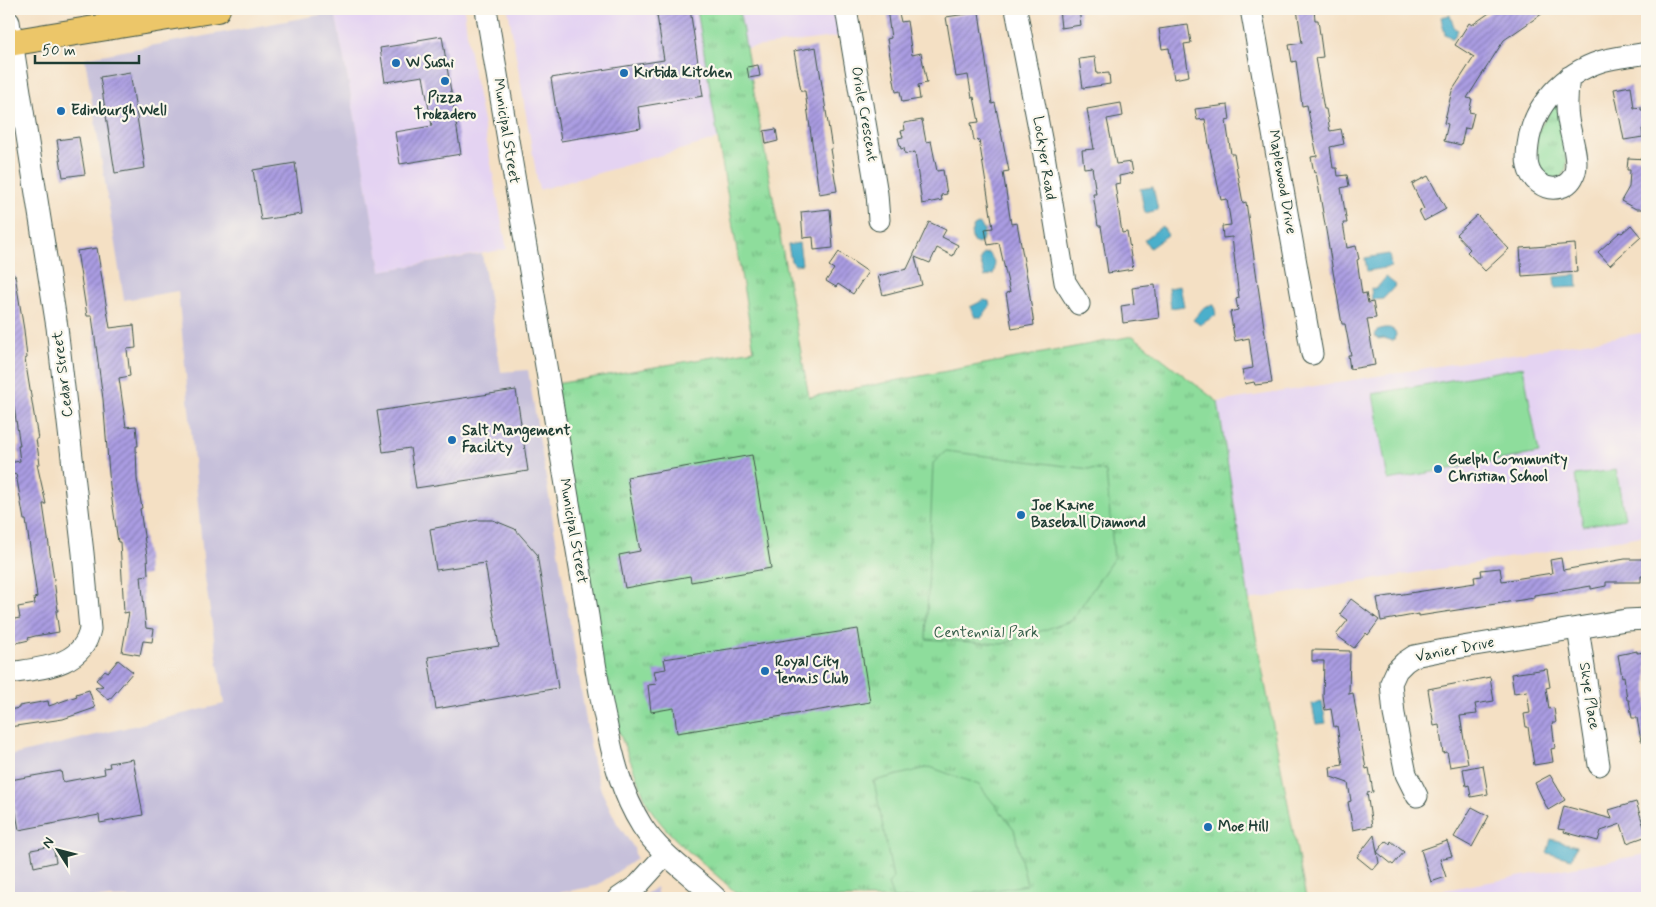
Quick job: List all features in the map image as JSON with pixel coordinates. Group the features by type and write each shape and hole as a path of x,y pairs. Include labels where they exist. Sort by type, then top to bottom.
{"main road":[{"path":"10,36 217,9"}],"street":[{"name":"Municipal Street","path":"486,9 588,616 597,682 614,764 625,795 643,827 666,854 716,898"},
{"name":"Oriole Crescent","path":"846,9 877,194 879,220"},
{"name":"Lockyer Road","path":"1016,9 1043,149 1065,282 1079,304"},
{"name":"Maplewood Drive","path":"1251,9 1312,354"},
{"name":"Cedar Street","path":"9,673 50,666 69,660 82,649 90,629 57,327 10,36"},
{"path":"1569,77 1603,61 1647,53"},
{"name":"Vanier Drive","path":"1417,796 1406,774 1394,708 1392,683 1397,670 1404,662 1414,656 1626,620 1647,619"},
{"name":"Skye Place","path":"1578,628 1599,765"},
{"path":"619,898 638,885 666,854"}],"shaded area":[{"path":"357,9 464,9 469,48 507,249 381,271 335,12"},
{"path":"508,9 697,9 718,139 539,190"},
{"path":"739,9 853,9 857,34 746,48"},
{"path":"335,12 381,271 482,254 501,372 528,370 593,762 601,790 617,823 634,848 636,859 596,886 531,898 9,898 9,756 224,704 205,578 178,291 124,300 85,58"},
{"name":"Guelph Community Christian School","path":"1647,332 1647,535 1249,600 1218,402"},
{"path":"1647,854 1647,898 1399,898"},
{"path":"656,887 658,898 640,898"}],"green space":[{"name":"Centennial Park","path":"697,9 739,9 809,397 1133,336 1218,402 1249,600 1306,898 741,898 678,842 656,817 647,803 587,651 556,384 754,350"},
{"path":"1557,100 1567,161 1566,170 1558,180 1539,176 1536,134"},
{"path":"1523,367 1539,453 1388,480 1373,394"},
{"name":"Joe Kaine Baseball Diamond","path":"946,451 1106,471 1114,558 1071,621 1002,644 926,639 933,463"},
{"path":"1616,470 1625,519 1583,526 1575,475"},
{"path":"930,767 979,785 1014,829 1027,885 942,898 893,898 888,884 893,878 874,781"}],"water":[{"path":"1450,15 1454,28 1458,30 1453,39 1445,34 1441,17"},
{"path":"1153,187 1158,210 1145,213 1140,189"},
{"path":"981,225 984,231 982,242 978,244 973,242 971,233 974,226"},
{"path":"1162,226 1168,235 1150,248 1144,240"},
{"path":"799,243 802,264 795,265 791,261 788,245"},
{"path":"988,253 993,260 995,268 993,274 985,277 980,260 983,254"},
{"path":"1389,254 1391,267 1367,271 1365,258"},
{"path":"1577,275 1578,287 1555,288 1554,277"},
{"path":"1386,277 1396,285 1383,299 1372,300 1371,288 1376,289"},
{"path":"1180,286 1184,306 1171,308 1168,288"},
{"path":"984,300 989,301 990,306 982,317 975,317 970,307"},
{"path":"1214,305 1216,315 1200,325 1193,320 1204,307"},
{"path":"1390,328 1395,331 1396,335 1393,341 1384,338 1378,339 1375,336 1377,330"},
{"path":"1322,702 1326,723 1316,724 1312,704"},
{"path":"1551,839 1576,846 1572,859 1547,853"}],"building":[{"path":"656,9 690,9 703,96 638,107 641,128 561,141 551,78 664,60"},
{"path":"887,9 898,9 901,22 907,21 912,55 921,53 927,83 918,85 920,99 902,102 900,91 896,92 887,39 891,38"},
{"path":"1059,9 1079,9 1081,25 1061,28"},
{"path":"1297,9 1314,9 1315,20 1318,20 1323,57 1315,58 1324,109 1326,109 1330,131 1341,129 1344,144 1330,147 1333,168 1337,168 1338,176 1347,175 1349,186 1341,188 1347,223 1343,223 1347,248 1356,246 1362,294 1366,293 1368,303 1373,302 1376,318 1367,319 1375,365 1350,369 1348,355 1351,355 1345,324 1342,324 1316,172 1314,173 1311,157 1317,156 1307,105 1302,106 1296,61 1292,62 1289,45 1302,43"},
{"path":"1495,9 1549,9 1504,40 1467,98 1472,99 1469,112 1474,113 1470,129 1465,128 1461,145 1444,141 1448,124 1444,123 1452,91 1474,57 1455,45 1469,23 1472,25"},
{"path":"979,12 992,104 995,103 1009,171 1003,172 1011,224 1017,223 1034,325 1012,329 1006,293 1010,292 999,243 988,245 985,229 993,228 979,140 974,141 971,123 979,122 974,97 972,98 968,75 956,77 946,17"},
{"path":"1188,25 1191,43 1184,44 1189,76 1174,79 1169,48 1162,49 1159,29"},
{"path":"442,36 461,154 400,164 395,132 432,126 423,76 385,82 380,48"},
{"path":"816,47 837,191 819,194 805,91 801,91 794,51"},
{"path":"1095,57 1097,74 1109,73 1110,84 1083,88 1079,59"},
{"path":"758,65 760,76 749,78 747,67"},
{"path":"130,72 145,168 115,173 100,77"},
{"path":"1631,86 1634,108 1641,107 1641,110 1645,110 1647,128 1642,129 1643,137 1624,140 1614,89"},
{"path":"1121,103 1123,116 1107,119 1116,164 1131,162 1133,173 1119,176 1120,183 1115,184 1122,233 1127,232 1133,269 1108,273 1101,226 1098,226 1093,194 1096,194 1092,167 1084,168 1082,150 1094,149 1087,109"},
{"path":"1228,105 1230,120 1226,121 1231,154 1234,154 1243,203 1246,202 1272,383 1255,385 1254,382 1245,384 1242,370 1253,368 1249,338 1235,341 1230,312 1238,310 1236,299 1239,298 1232,237 1223,238 1222,226 1231,225 1227,199 1221,200 1205,119 1197,120 1195,109"},
{"path":"922,120 926,142 931,141 937,171 943,170 947,194 941,195 942,200 922,204 915,152 905,154 904,148 901,149 898,138 903,137 901,131 905,130 904,123"},
{"path":"776,129 778,141 766,144 764,131"},
{"path":"79,137 85,174 63,177 57,140"},
{"path":"1628,158 1647,159 1647,209 1636,209 1621,201 1629,187 1630,170 1627,170"},
{"path":"295,163 302,214 261,220 253,170"},
{"path":"1428,176 1446,209 1424,221 1419,211 1424,209 1412,184"},
{"path":"830,209 833,248 814,250 813,237 803,238 801,212"},
{"path":"1477,215 1509,249 1485,271 1467,252 1470,249 1456,234"},
{"path":"929,222 946,230 942,237 958,245 953,256 937,248 930,263 915,257 922,285 883,295 878,276 907,269"},
{"path":"1631,225 1641,237 1610,265 1598,252 1620,232 1622,233"},
{"path":"1575,244 1577,272 1522,276 1520,248"},
{"path":"97,248 110,328 134,325 136,348 127,349 130,376 119,378 126,427 136,426 138,446 136,446 137,479 142,508 140,509 148,575 141,576 146,628 154,629 152,642 143,641 140,655 122,652 129,612 124,613 120,542 118,542 110,486 103,399 92,316 87,316 77,251"},
{"path":"839,252 868,272 853,294 838,284 836,287 826,281 834,269 829,266"},
{"path":"15,275 24,330 27,358 25,359 38,439 36,439 40,464 37,464 46,504 43,504 58,611 56,611 59,632 35,636 28,638 29,640 12,644 9,620 20,618 18,607 35,604 34,598 37,597 26,520 24,520 16,474 11,475 9,463 20,461 18,446 20,446 9,375 9,276"},
{"path":"1155,285 1159,318 1123,323 1121,306 1134,304 1132,288"},
{"name":"Salt Mangement Facility","path":"516,390 528,471 416,488 410,448 383,452 377,411"},
{"path":"752,455 771,568 691,582 690,576 625,588 619,555 640,551 627,477"},
{"path":"478,520 493,520 515,529 537,554 558,688 436,709 428,657 499,646 485,563 436,570 430,529"},
{"path":"1561,558 1563,570 1625,559 1647,559 1647,576 1641,576 1641,582 1606,582 1606,586 1591,589 1591,586 1534,595 1534,598 1381,621 1377,598 1475,583 1474,577 1482,576 1481,570 1500,568 1502,581 1552,573 1550,560"},
{"path":"1351,599 1379,620 1368,635 1366,633 1354,648 1336,635 1348,620 1340,614"},
{"name":"Royal City Tennis Club","path":"858,629 870,702 677,733 674,708 651,712 648,685 657,684 654,671 666,669 664,659"},
{"path":"1312,650 1350,651 1349,694 1353,693 1366,769 1369,768 1373,792 1367,793 1372,826 1353,830 1348,802 1351,801 1348,783 1331,777 1330,767 1343,765 1337,726 1334,727 1331,709 1325,710 1323,697 1324,661 1312,661"},
{"path":"1637,651 1637,653 1647,652 1647,741 1641,741 1637,718 1632,718 1618,655"},
{"path":"118,660 133,672 109,700 95,688 103,686 96,680 105,670 108,672"},
{"path":"1547,669 1550,687 1546,688 1549,709 1554,708 1556,723 1552,723 1555,748 1551,749 1553,762 1534,765 1524,714 1530,713 1527,691 1514,693 1511,674"},
{"path":"1490,677 1494,701 1475,704 1477,714 1460,716 1468,764 1450,767 1447,752 1443,753 1439,725 1434,726 1428,689"},
{"path":"89,690 95,708 63,719 9,727 9,710 19,708 19,706 48,701 49,706"},
{"path":"133,759 143,815 100,823 99,815 19,830 10,780 61,771 63,782 105,774 104,768 110,767 109,763"},
{"path":"1483,765 1488,794 1471,797 1469,785 1466,786 1463,769"},
{"path":"1550,775 1565,800 1548,810 1535,783"},
{"path":"1636,802 1647,836 1627,843 1621,824 1601,831 1598,841 1558,829 1564,806 1612,819 1609,810"},
{"path":"1472,807 1489,816 1472,847 1454,837"},
{"path":"1374,835 1379,863 1373,870 1357,857"},
{"path":"1386,841 1390,844 1391,841 1404,852 1393,865 1377,852"},
{"path":"1447,841 1452,856 1440,859 1446,877 1431,882 1421,850"},
{"path":"53,846 56,862 34,867 31,850"}],"place":[{"name":"W Sushi","path":"396,63"},
{"name":"Kirtida Kitchen","path":"624,73"},
{"name":"Pizza Trokadero","path":"445,81"},
{"name":"Edinburgh Well","path":"61,111"},
{"name":"Salt Mangement Facility","path":"452,440"},
{"name":"Guelph Community Christian School","path":"1438,469"},
{"name":"Joe Kaine Baseball Diamond","path":"1021,515"},
{"name":"Royal City Tennis Club","path":"765,671"},
{"name":"Moe Hill","path":"1208,827"}]}
